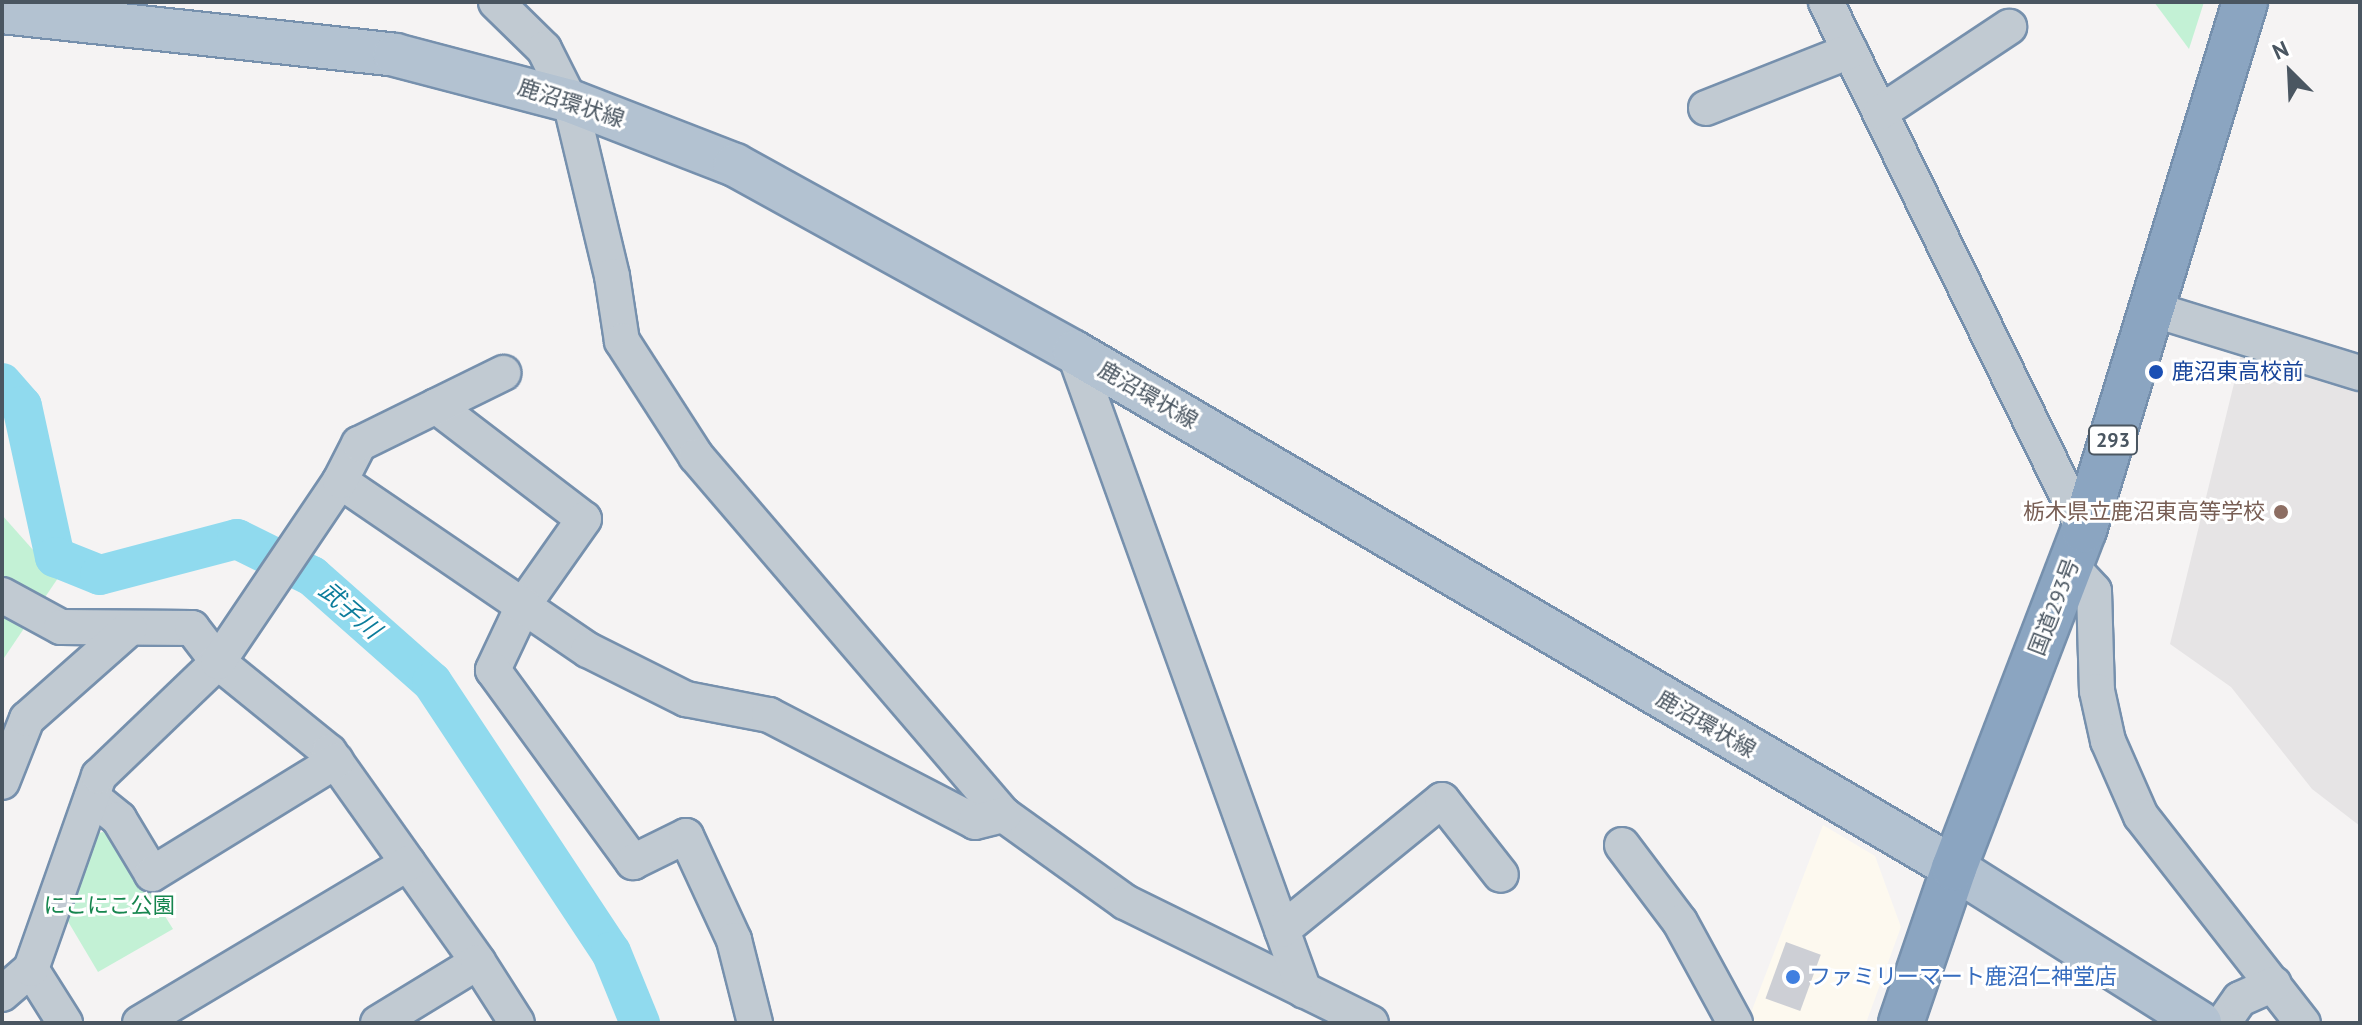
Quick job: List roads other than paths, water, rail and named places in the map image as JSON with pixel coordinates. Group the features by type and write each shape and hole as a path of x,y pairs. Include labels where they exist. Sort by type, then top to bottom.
{"highway":[{"name":"国道293号","path":"1901,1023 1954,868 2077,547 2155,310 2245,2"}],"main road":[{"name":"鹿沼環状線","path":"2,12 112,13 395,55 570,101 735,165 1074,352 1954,868 2200,1021"}],"street":[{"path":"496,2 544,49 570,101 612,276 622,341 696,456 1004,815 1125,902 1304,991 1334,1015 1371,1023"},
{"path":"1826,2 1881,112 2077,547 2094,591 2100,704 2108,741 2141,816 2303,1023"},
{"path":"1881,112 2009,27"},
{"path":"1706,108 1850,51"},
{"path":"2155,310 2360,373"},
{"path":"1074,352 1304,991"},
{"path":"2,994 31,969 99,776 218,662 340,481 359,444 503,373"},
{"path":"436,406 584,519 524,604 493,670 633,862 686,836 734,940 755,1023"},
{"path":"340,481 588,650 686,699 769,715 975,822 1004,815"},
{"path":"2,595 61,627 192,628 218,662 336,761 478,962 517,1023"},
{"path":"2,782 27,719 130,628"},
{"path":"92,797 119,819 152,874 336,761"},
{"path":"1282,930 1442,800 1501,875"},
{"path":"1622,845 1680,922 1735,1023"},
{"path":"140,1023 408,863"},
{"path":"378,1023 478,962"},
{"path":"31,969 65,1023"},
{"path":"2200,1021 2274,984"}],"waterway":[{"name":"武子川","path":"2,383 22,406 55,557 100,575 237,539 312,576 432,682 611,952 640,1023"}],"place":[{"name":"鹿沼東高校前","path":"2156,372"},
{"name":"栃木県立鹿沼東高等学校","path":"2281,512"},
{"name":"ファミリーマート鹿沼仁神堂店","path":"1793,977"}],"park label":[{"name":"にこにこ公園","path":"109,906"}]}
